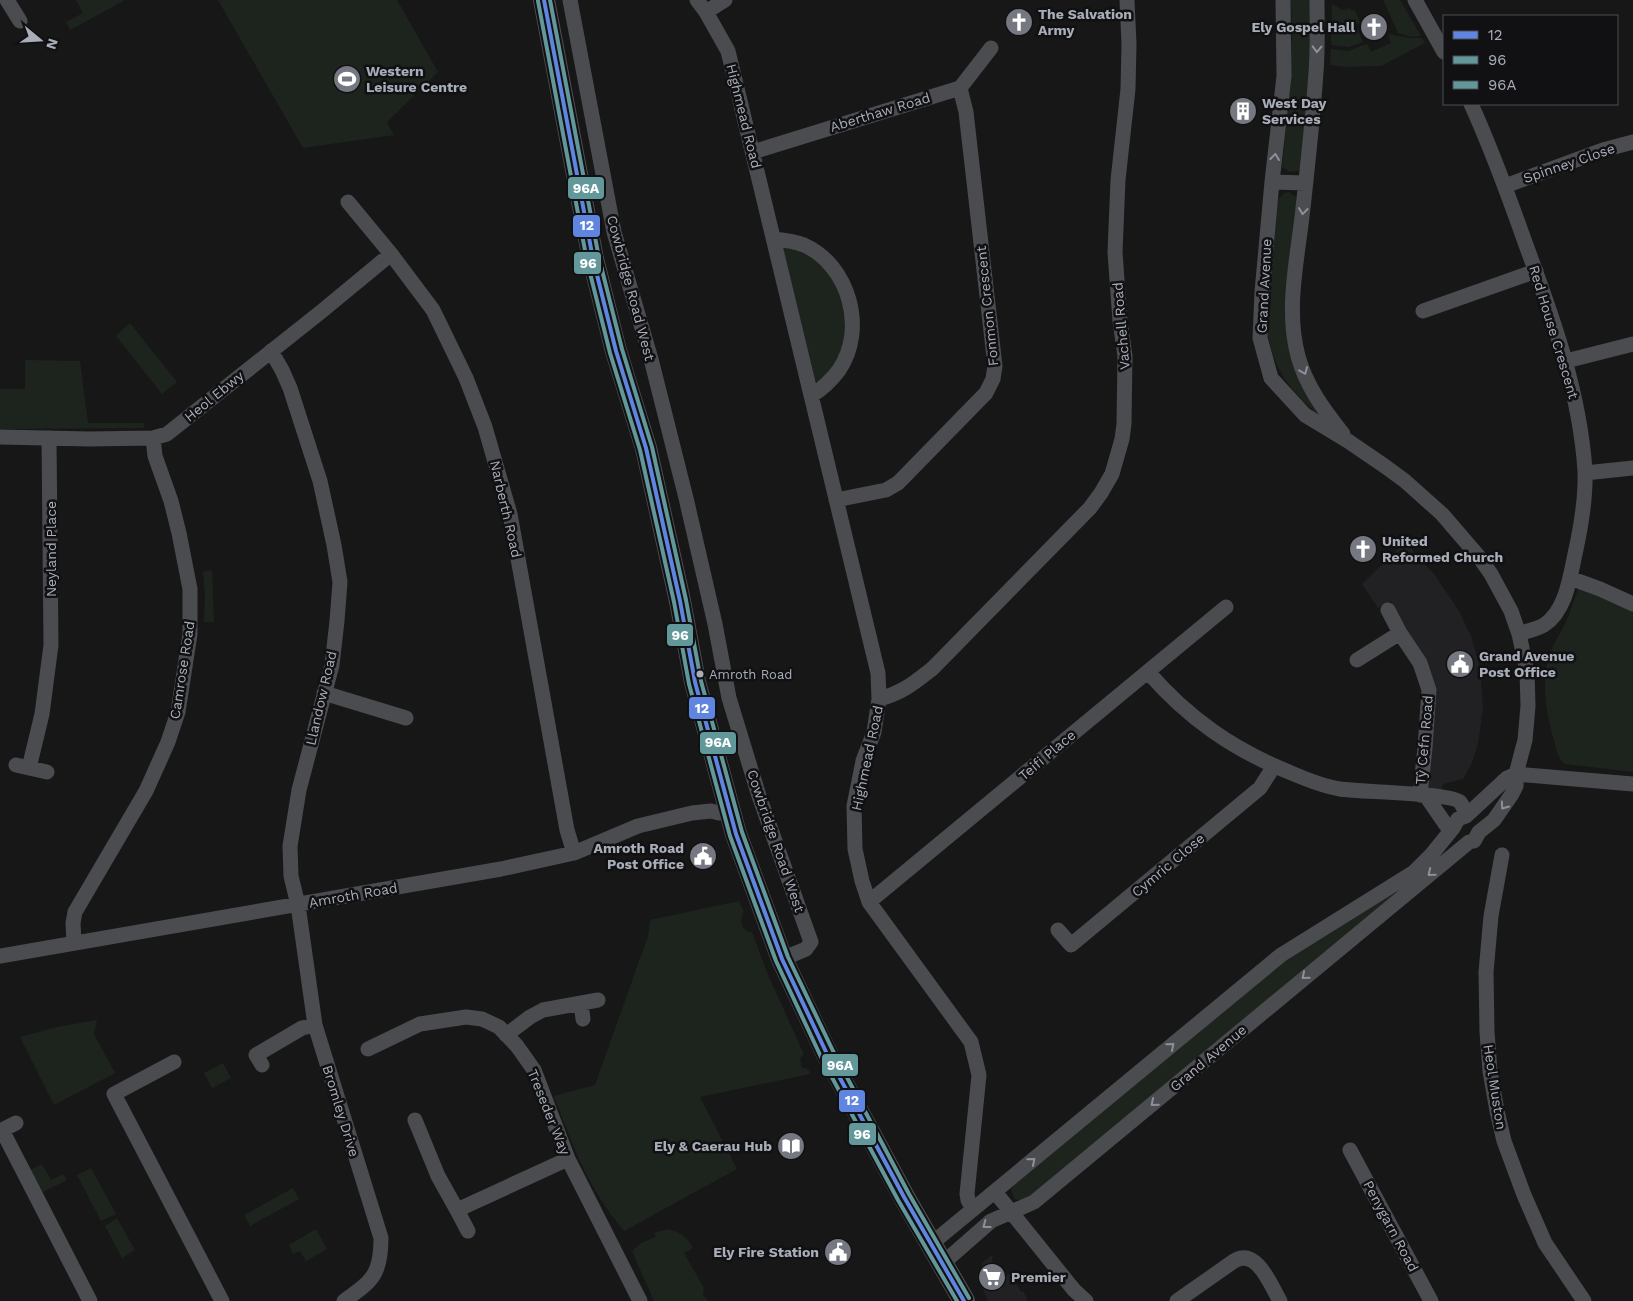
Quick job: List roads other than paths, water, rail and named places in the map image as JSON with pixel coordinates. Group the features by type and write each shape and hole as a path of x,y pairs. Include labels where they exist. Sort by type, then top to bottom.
{"highway":[{"name":"Cowbridge Road West","path":"546,10 593,259 616,351 646,448 680,601 695,682 729,810 782,959 827,1054 904,1197 964,1301"}],"street":[{"path":"7,0 20,21"},
{"path":"702,6 726,0"},
{"name":"Vachell Road","path":"879,699 892,696 910,687 933,668 1090,508 1112,474 1122,439 1125,403 1126,356 1120,321 1116,252 1118,180 1128,89 1129,44 1127,0"},
{"name":"Grand Avenue","path":"942,1264 990,1221 1034,1202 1474,837 1494,820 1510,799 1516,786 1516,774 1525,740 1528,706 1527,671 1519,634 1511,611 1495,581 1460,534 1442,514 1405,481 1348,441 1304,415 1271,378 1260,338 1262,292 1272,182 1284,76 1284,0"},
{"name":"Grand Avenue","path":"1318,0 1316,71 1306,184 1294,278 1294,337 1298,357 1319,403 1348,441"},
{"path":"1415,0 1443,50"},
{"name":"Highmead Road","path":"702,6 728,51 878,673 879,699 874,732 863,761 854,806 855,849 862,881 869,902 971,1042 979,1075 967,1194 973,1209"},
{"name":"Cowbridge Road West","path":"546,10 571,7 614,232 651,358 672,442 715,624 729,698 759,796 811,942 806,949 782,959"},
{"path":"960,88 990,48"},
{"name":"Aberthaw Road","path":"753,152 960,88"},
{"name":"Fonmon Crescent","path":"836,500 886,490 898,483 986,393 993,379 995,366 974,180 966,112 960,88"},
{"name":"Red House Crescent","path":"1471,105 1505,186 1566,361 1577,403 1585,473 1582,520 1570,578 1564,596 1555,615 1542,626 1519,634"},
{"name":"Spinney Close","path":"1505,186 1594,153 1633,142"},
{"path":"1272,182 1306,184"},
{"name":"Narberth Road","path":"348,202 391,254 433,310 466,378 485,427 510,514 567,830 574,853"},
{"path":"774,239 788,240 804,245 823,258 837,273 849,297 853,321 850,346 840,369 826,386 811,396"},
{"name":"Heol Ebwy","path":"0,438 152,438 167,434 391,254"},
{"path":"1423,311 1536,271"},
{"path":"1566,361 1633,344"},
{"name":"Llandow Road","path":"270,351 282,370 290,388 320,481 340,582 332,665 299,790 290,846 291,876 298,905"},
{"name":"Neyland Place","path":"47,772 23,767 42,714 57,661 51,645 49,438"},
{"name":"Camrose Road","path":"74,942 73,922 75,912 146,791 168,742 178,712 190,634 190,589 179,532 155,456 152,438"},
{"path":"646,448 672,442"},
{"path":"1585,473 1633,468"},
{"path":"1570,578 1600,588 1633,604"},
{"name":"Teifi Place","path":"869,902 1226,607"},
{"name":"Tŷ Cefn Road","path":"1388,610 1400,633 1420,663 1429,690 1423,796"},
{"path":"1357,660 1400,633"},
{"path":"1148,672 1166,693 1205,726 1240,750 1304,779 1339,789 1436,796 1457,800 1460,802 1466,816 1475,819 1480,827 1474,837 1460,841 1456,838 1453,828"},
{"path":"324,693 406,718"},
{"name":"Cymric Close","path":"1058,930 1071,945 1260,788 1274,766"},
{"path":"931,1244 1281,955 1414,872 1432,854 1458,819 1466,816 1508,778 1516,774 1633,784"},
{"path":"1423,796 1446,825 1453,828"},
{"name":"Amroth Road","path":"0,956 501,869 574,853 638,826 692,813 711,811 719,813 729,810"},
{"name":"Heol Muston","path":"1502,855 1491,916 1486,972 1490,1071 1497,1112 1504,1141 1524,1195 1545,1242 1584,1301"},
{"name":"Bromley Drive","path":"298,905 315,1025 381,1238 378,1267 367,1285 344,1301"},
{"path":"506,1035 543,1010 598,1000"},
{"path":"581,1003 583,1019"},
{"name":"Treseder Way","path":"368,1048 420,1024 466,1017 482,1019 499,1027 534,1070 568,1159 640,1301"},
{"path":"262,1065 256,1055 302,1028 315,1025"},
{"path":"174,1062 114,1094 222,1301"},
{"path":"415,1120 438,1176 468,1231"},
{"path":"16,1123 2,1130 90,1301"},
{"name":"Penygarn Road","path":"1350,1150 1431,1301"},
{"path":"457,1210 568,1159"},
{"path":"995,1192 1010,1213 1074,1290 1086,1301"},
{"path":"1177,1301 1234,1261 1243,1258 1250,1258 1260,1266 1280,1301"}],"place":[{"name":"The Salvation Army","path":"1019,22"},
{"name":"Ely Gospel Hall","path":"1374,27"},
{"name":"Western Leisure Centre","path":"347,79"},
{"name":"West Day Services","path":"1243,111"},
{"name":"United Reformed Church","path":"1363,549"},
{"name":"Grand Avenue Post Office","path":"1460,664"},
{"name":"Amroth Road","path":"700,674"},
{"name":"Amroth Road Post Office","path":"703,856"},
{"name":"Ely & Caerau Hub","path":"791,1146"},
{"name":"Ely Fire Station","path":"838,1252"},
{"name":"Premier","path":"992,1277"}]}
